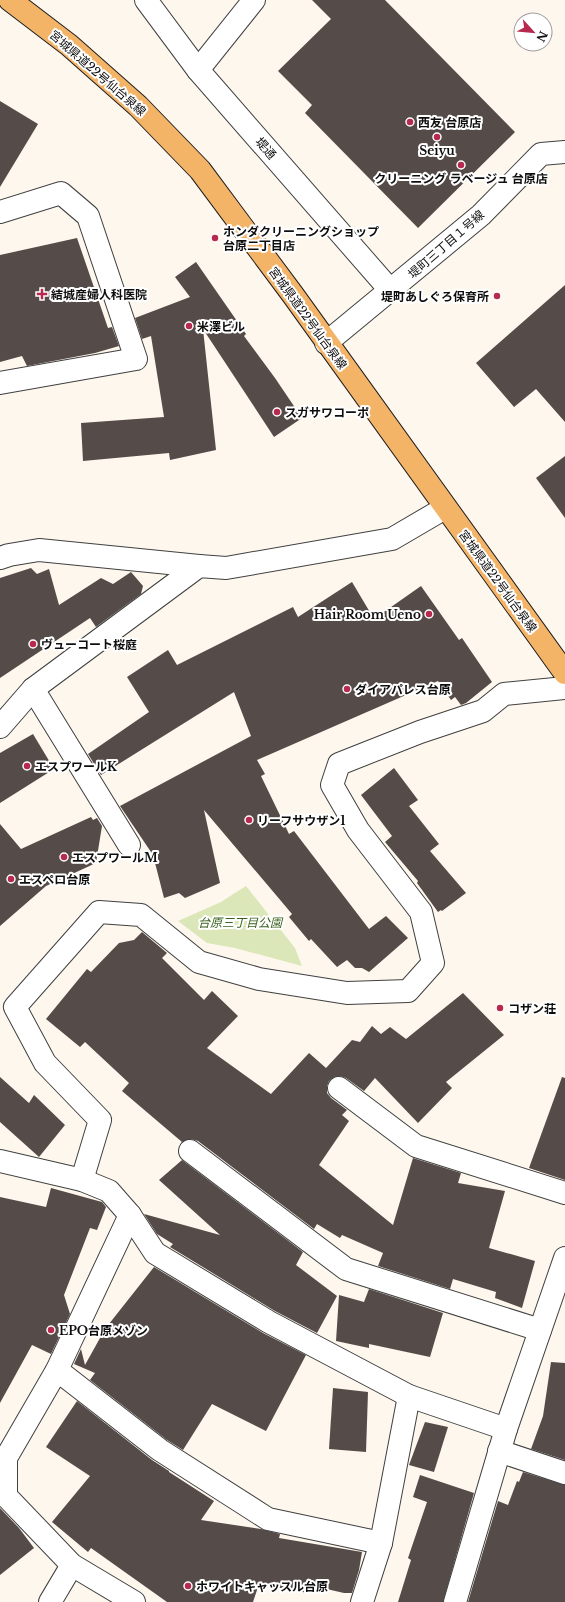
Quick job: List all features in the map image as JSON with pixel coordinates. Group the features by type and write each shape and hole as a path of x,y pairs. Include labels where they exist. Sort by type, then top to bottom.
{"main road":[{"name":"宮城県道22号仙台泉線","path":"10,0 69,45 132,101 200,170 293,295 326,344 565,673"}],"street":[{"name":"堤通","path":"146,0 198,70 391,291"},
{"path":"198,70 254,0"},
{"name":"堤町三丁目１号線","path":"326,344 481,215 541,154 565,152"},
{"path":"0,212 61,193 88,216 136,359 0,383"},
{"path":"0,558 39,550 226,568 392,539 445,508"},
{"path":"0,727 33,689 199,566"},
{"path":"82,1180 100,1120 45,1063 15,1007 99,912 141,915 199,962 259,979 347,993 408,991 433,963 421,912 358,830 332,785 339,764 420,732 483,711 504,694 565,688"},
{"path":"33,689 129,845"},
{"path":"339,1088 416,1146 565,1193"},
{"path":"190,1151 346,1269 540,1330"},
{"path":"0,1161 82,1180 109,1191 130,1216 155,1253 269,1322 409,1396 506,1429"},
{"path":"130,1216 57,1370 6,1458 3,1495 72,1565 134,1602"},
{"path":"461,1601 499,1452 565,1258"},
{"path":"57,1370 160,1450 268,1519 381,1543"},
{"path":"362,1602 381,1543 409,1396"},
{"path":"499,1452 565,1473"},
{"path":"50,1602 72,1565"}],"green space":[{"name":"台原三丁目公園","path":"246,886 295,948 302,966 235,948 207,943 178,921 221,902"}],"building":[{"name":"西友 台原店","path":"312,0 385,0 515,132 418,228 305,113 312,105 278,71 331,19"},
{"path":"0,101 38,124 0,187"},
{"path":"77,238 108,328 112,327 119,346 95,353 27,366 22,356 0,362 0,255"},
{"path":"196,262 246,334 244,336 302,418 274,437 203,329 216,450 170,460 169,453 83,461 81,423 164,417 151,336 142,339 135,318 190,297 175,277"},
{"path":"565,285 565,422 536,389 514,407 476,363"},
{"path":"565,456 565,518 536,478"},
{"path":"31,568 37,574 49,569 59,605 101,578 113,584 131,572 143,586 141,594 96,627 90,618 0,678 0,578"},
{"path":"352,582 374,619 421,586 459,640 462,638 492,682 466,703 461,705 455,697 451,700 438,681 257,760 265,774 261,776 289,834 294,831 369,929 386,916 408,938 369,972 362,968 355,968 347,960 337,967 311,939 309,941 289,917 292,914 204,810 220,883 185,898 179,893 164,898 153,855 120,806 251,736 234,692 101,775 88,754 149,712 127,677 168,650 177,665 293,607 298,617"},
{"name":"エスプワールK","path":"33,734 54,769 0,803 0,753"},
{"path":"394,768 418,800 409,806 439,844 430,851 466,893 442,911 441,910 438,912 417,883 418,881 385,842 392,836 361,795"},
{"path":"91,817 93,820 97,818 102,826 96,863 46,886 0,926 0,824 21,849"},
{"path":"142,932 167,953 162,958 204,1000 212,991 238,1016 207,1048 271,1094 309,1053 326,1068 352,1040 360,1042 372,1026 381,1034 390,1027 406,1039 463,993 504,1035 446,1082 452,1088 418,1123 375,1078 364,1091 346,1078 340,1076 334,1077 329,1081 327,1093 331,1098 347,1110 342,1115 349,1121 319,1165 393,1225 413,1158 461,1173 458,1183 505,1191 489,1248 535,1261 522,1308 495,1298 496,1292 453,1279 450,1289 378,1266 383,1253 342,1235 340,1238 317,1224 314,1229 198,1141 191,1139 182,1142 122,1091 129,1083 85,1042 80,1047 46,1019 87,969 91,972 119,943 134,940"},
{"path":"0,1077 29,1103 34,1095 65,1125 39,1157 0,1122"},
{"path":"562,1077 565,1078 565,1180 529,1168"},
{"path":"182,1160 303,1252 296,1265 337,1296 317,1333 275,1311 170,1247 173,1244 157,1234 144,1214 220,1235 159,1180"},
{"path":"51,1188 102,1202 106,1207 97,1230 90,1228 64,1295 70,1314 51,1354 32,1345 0,1403 0,1197 46,1207"},
{"path":"154,1267 263,1333 306,1355 266,1431 212,1404 183,1450 167,1440 90,1380 95,1373 74,1364 81,1349 85,1365 105,1329"},
{"path":"369,1289 443,1313 430,1357 369,1344 369,1348 336,1341 339,1295 364,1302"},
{"path":"551,1362 565,1363 565,1460 531,1449 543,1416"},
{"path":"333,1388 368,1392 366,1452 329,1449"},
{"path":"77,1401 152,1460 214,1501 201,1520 261,1529 280,1534 279,1538 362,1552 359,1570 352,1593 344,1593 309,1585 308,1593 259,1584 253,1602 167,1602 91,1548 88,1552 52,1522 90,1476 46,1447"},
{"path":"425,1422 448,1427 434,1472 409,1465"},
{"path":"523,1472 565,1485 565,1602 468,1602 498,1501 508,1505 517,1481 519,1482"},
{"path":"420,1475 474,1493 443,1602 398,1602 411,1560 408,1558 427,1502 413,1497"},
{"path":"0,1508 19,1528 34,1548 0,1575"}],"place":[{"name":"西友 台原店","path":"410,122"},
{"name":"Seiyu","path":"437,137"},
{"name":"クリーニング ラベージュ 台原店","path":"461,165"},
{"name":"ホンダクリーニングショップ 台原二丁目店","path":"215,238"},
{"name":"結城産婦人科医院","path":"42,294"},
{"name":"堤町あしぐろ保育所","path":"497,296"},
{"name":"米澤ビル","path":"189,326"},
{"name":"スガサワコーポ","path":"277,412"},
{"name":"Hair Room Ueno","path":"429,614"},
{"name":"ヴューコート桜庭","path":"33,644"},
{"name":"ダイアパレス台原","path":"347,689"},
{"name":"エスプワールK","path":"27,766"},
{"name":"リーフサウザン1","path":"249,820"},
{"name":"エスプワールM","path":"64,857"},
{"name":"エスペロ台原","path":"11,879"},
{"name":"コザン荘","path":"500,1008"},
{"name":"EPO台原メゾン","path":"51,1330"},
{"name":"ホワイトキャッスル台原","path":"188,1586"}]}
